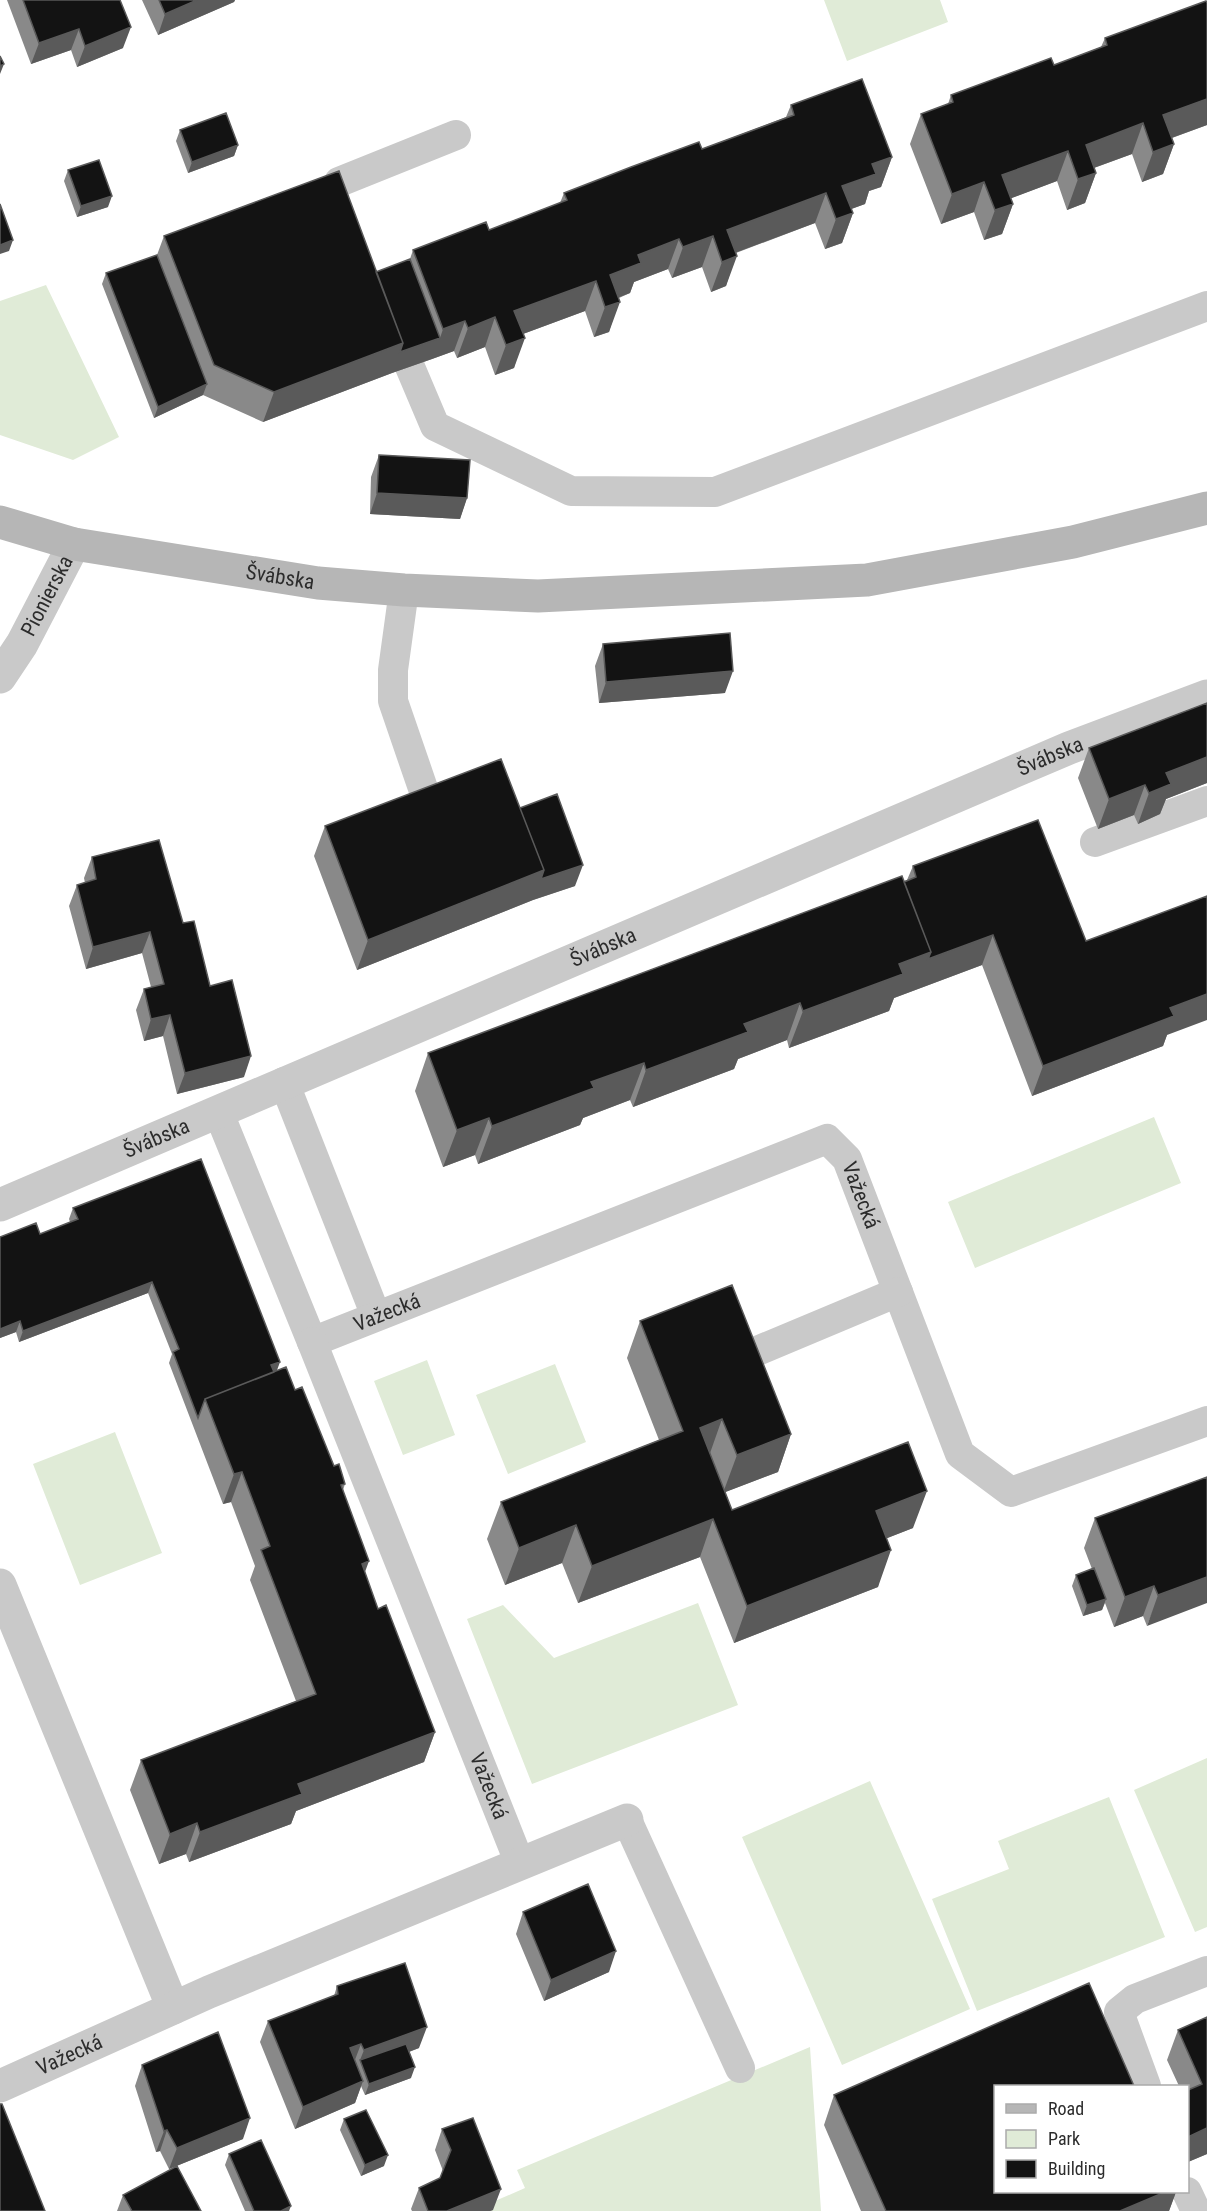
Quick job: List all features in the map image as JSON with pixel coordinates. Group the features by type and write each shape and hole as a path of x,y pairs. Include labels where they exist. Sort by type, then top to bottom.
{"street":[{"name":"Švábska","path":"0,522 74,544 318,583 404,590 538,596 867,580 1073,542 1207,508"},
{"name":"Pionierska","path":"0,677 22,644 74,544"},
{"name":"Švábska","path":"0,1205 1059,752 1207,696"},
{"path":"0,1585 173,2008"},
{"name":"Važecká","path":"0,2086 173,2008 627,1820"}],"lane":[{"path":"309,193 343,192 456,135"},
{"path":"410,367 435,426 571,491 715,492 1207,306"},
{"path":"404,590 393,670 393,701 428,800"},
{"path":"1095,842 1207,801"},
{"path":"285,1082 376,1316"},
{"name":"Važecká","path":"218,1111 520,1864"},
{"name":"Važecká","path":"312,1342 827,1139 847,1159 960,1454 1011,1492 1207,1421"},
{"path":"745,1356 898,1292"},
{"path":"627,1820 740,2068"},
{"path":"1146,2085 1119,2012 1135,1999 1207,1971"},
{"path":"1187,2193 1196,2211"}],"green space":[{"path":"824,0 940,0 948,22 847,61"},
{"path":"46,285 119,437 73,460 0,435 0,301"},
{"path":"1154,1117 1181,1183 975,1268 948,1202"},
{"path":"427,1360 455,1435 403,1455 374,1381"},
{"path":"555,1364 586,1442 508,1474 476,1395"},
{"path":"115,1432 162,1553 80,1585 33,1464"},
{"path":"698,1603 738,1705 532,1784 467,1619 503,1605 554,1658"},
{"path":"1207,1758 1207,1927 1195,1932 1134,1790"},
{"path":"870,1781 970,2009 842,2065 742,1837"},
{"path":"1109,1797 1165,1937 977,2011 932,1899 1009,1869 998,1841"},
{"path":"810,2047 821,2211 472,2211 525,2188 517,2170"}],"building":[{"path":"23,0 120,0 131,27 85,46 79,29 39,43"},
{"path":"159,0 197,0 165,14"},
{"path":"1206,1 1207,99 1163,115 1174,144 1153,152 1143,123 1086,145 1096,173 1078,179 1068,151 1002,175 1013,204 995,210 984,182 952,194 921,114 953,102 951,95 1051,58 1054,65 1107,45 1105,38"},
{"path":"862,79 892,157 872,164 876,174 842,186 853,213 836,219 826,193 727,230 737,256 722,262 713,236 683,247 679,239 638,255 641,263 610,275 620,302 605,307 596,281 514,311 525,338 506,345 495,317 468,328 465,321 443,329 413,250 486,222 489,230 567,200 564,193 631,167 699,142 702,149 794,115 791,105"},
{"path":"226,113 238,145 192,162 180,130"},
{"path":"99,160 112,196 81,206 68,170"},
{"path":"339,171 403,343 274,392 214,365 164,236"},
{"path":"0,204 13,240 0,245"},
{"path":"157,255 207,384 158,407 106,273"},
{"path":"410,259 440,338 400,352 403,343 376,272"},
{"path":"379,455 470,460 467,498 377,493"},
{"path":"730,633 733,671 606,682 603,644"},
{"path":"1207,703 1207,757 1166,773 1171,784 1149,793 1145,785 1109,799 1089,748"},
{"path":"501,759 544,870 368,940 325,826"},
{"path":"557,794 583,865 541,879 544,870 520,808"},
{"path":"1038,820 1086,941 1207,896 1207,994 1170,1008 1174,1016 1043,1066 993,935 928,959 931,952 904,882 916,877 913,866"},
{"path":"159,840 183,923 194,921 210,986 232,980 251,1056 185,1073 170,1015 151,1019 144,989 164,984 150,932 93,947 77,885 96,879 92,857"},
{"path":"902,876 931,952 899,964 903,974 803,1011 800,1003 744,1024 748,1032 646,1070 644,1063 591,1082 594,1088 492,1126 489,1118 457,1130 428,1053"},
{"path":"201,1159 280,1362 271,1365 274,1372 205,1399 198,1418 173,1352 179,1349 152,1282 23,1331 20,1321 0,1329 0,1237 36,1223 40,1234 78,1219 73,1208"},
{"path":"732,1285 791,1434 737,1455 722,1419 700,1428 732,1510 908,1442 927,1491 876,1511 891,1550 747,1606 713,1519 592,1566 576,1525 519,1548 501,1502 683,1431 640,1321"},
{"path":"286,1367 295,1390 302,1387 334,1466 339,1464 345,1484 341,1485 369,1561 362,1564 378,1609 386,1605 435,1732 298,1784 302,1794 200,1832 197,1823 170,1834 141,1760 316,1694 261,1550 270,1546 242,1472 234,1474 205,1399"},
{"path":"1207,1477 1207,1577 1158,1595 1154,1586 1125,1597 1095,1518"},
{"path":"1094,1568 1106,1599 1087,1605 1076,1575"},
{"path":"588,1884 616,1951 551,1980 523,1912"},
{"path":"405,1963 427,2027 364,2050 361,2044 350,2048 363,2081 303,2107 268,2021 338,1994 337,1986"},
{"path":"1089,1983 1134,2085 994,2085 994,2193 1163,2193 1120,2211 886,2211 834,2095"},
{"path":"1207,2017 1207,2128 1189,2137 1189,2090 1202,2084 1178,2030"},
{"path":"218,2032 250,2118 177,2148 167,2130 164,2131 142,2065"},
{"path":"406,2044 415,2067 369,2084 360,2060"},
{"path":"0,2104 2,2104 45,2211 0,2211"},
{"path":"366,2110 388,2155 365,2165 344,2119"},
{"path":"473,2118 501,2189 447,2211 428,2211 419,2188 440,2178 451,2150 442,2129"},
{"path":"261,2140 291,2206 281,2211 254,2211 229,2154"},
{"path":"177,2166 201,2211 132,2211 123,2195"}]}
